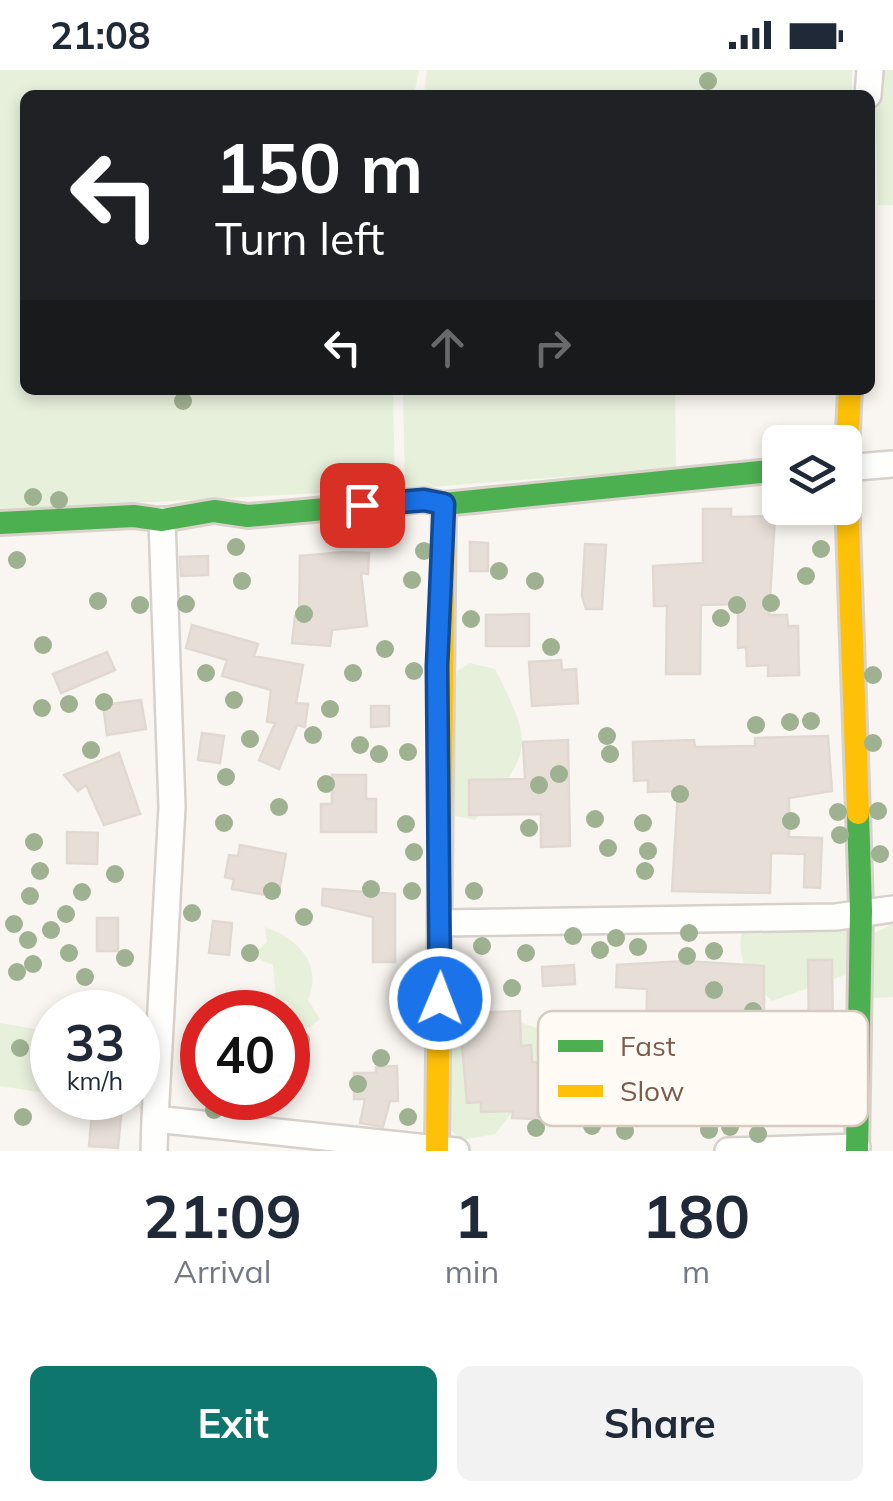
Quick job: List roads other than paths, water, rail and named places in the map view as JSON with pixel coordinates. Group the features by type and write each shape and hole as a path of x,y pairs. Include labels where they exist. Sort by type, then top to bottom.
{"street":[{"path":"848,425 850,395"},
{"path":"862,467 893,464"},
{"path":"0,523 134,516 162,520 214,511 248,516 424,500 444,504 762,472"},
{"path":"437,1151 441,923 437,666 444,504"},
{"path":"160,1027 172,807 162,520"},
{"path":"847,525 861,910 860,1011"},
{"path":"441,923 836,917 861,910 893,909"},
{"path":"154,1151 155,1120"},
{"path":"160,1120 456,1151"},
{"path":"728,1151 858,1149"}]}
